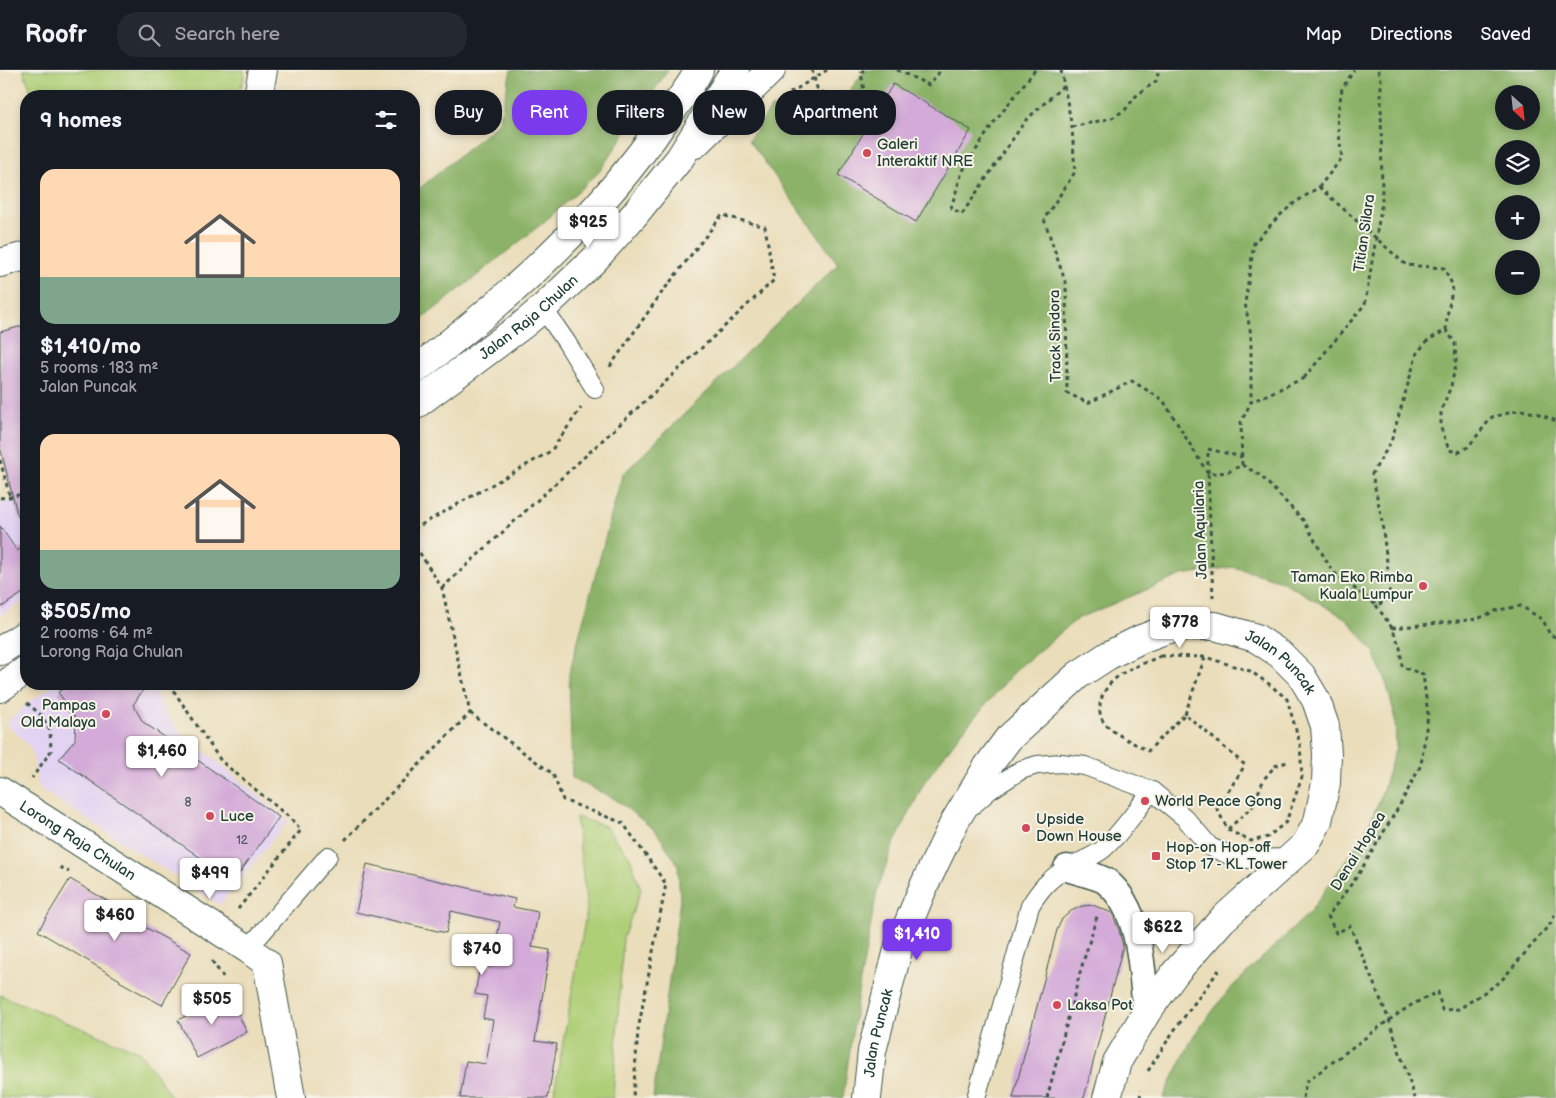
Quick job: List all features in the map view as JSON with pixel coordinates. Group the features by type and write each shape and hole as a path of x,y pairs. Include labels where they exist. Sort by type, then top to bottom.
{"street":[{"path":"259,90 262,70"},
{"name":"Jalan Raja Chulan","path":"420,367 512,292 567,240 615,188 651,142 699,70"},
{"name":"Jalan Raja Chulan","path":"420,402 543,308 615,237 680,158 735,70"},
{"path":"680,158 771,70"},
{"path":"0,263 20,258"},
{"name":"Jalan Puncak","path":"867,1098 872,1051 899,946 923,888 955,821 988,766 1008,738 1078,675 1109,656 1141,639 1165,630 1188,626 1215,626 1256,638 1280,654 1301,675 1316,700 1325,726 1327,754 1326,784 1318,821 1306,844 1222,920 1175,973 1146,1013 1117,1062 1107,1098"},
{"path":"0,651 20,638"},
{"path":"0,688 20,674"},
{"name":"Lorong Raja Chulan","path":"8,796 267,963 291,1098"},
{"path":"1067,868 1106,881 1118,895 1131,917 1139,944 1146,1013"}],"lane":[{"path":"543,308 595,389"},
{"path":"955,821 990,790 1021,770 1037,764 1061,763 1085,766 1152,790 1186,818 1210,847 1239,860 1292,858"},
{"path":"976,1098 1030,906 1038,892 1049,880 1067,868 1100,851 1110,842 1152,790"},
{"path":"248,949 328,856"}],"path":[{"path":"812,70 817,88 820,90"},
{"path":"864,70 861,72 864,90"},
{"path":"897,70 929,84 940,70"},
{"path":"1035,70 992,125 962,172 951,208 962,214 1024,121 1063,86"},
{"path":"1061,70 1072,127 1112,118 1125,110 1136,96 1156,81 1159,70"},
{"path":"1354,70 1342,89 1337,118 1342,158 1319,187 1283,212 1254,243 1246,303 1251,335 1251,402 1241,422 1242,465 1260,475 1304,521 1332,571 1376,605 1385,602 1390,586 1381,515 1372,474 1391,442 1417,353 1428,340 1446,330"},
{"name":"Titian Silara","path":"1251,402 1304,378 1364,304 1382,202 1381,80 1378,70"},
{"name":"Track Sindora","path":"1072,127 1075,172 1044,219 1066,284 1067,393 1088,403 1132,381 1164,400 1208,474"},
{"path":"1319,187 1406,265 1444,268 1453,286 1446,330 1455,343 1456,364 1451,386 1440,411 1441,428 1449,450 1458,452 1468,447 1492,417 1521,410 1539,414 1556,421"},
{"path":"1208,474 1208,449 1242,457"},
{"path":"0,460 10,497"},
{"name":"Jalan Aquilaria","path":"1215,626 1208,474 1228,472 1242,465"},
{"path":"0,498 20,494"},
{"path":"420,553 442,588 470,713 553,774 563,800 623,823 666,884 638,1030 633,1098"},
{"name":"Denai Hopea","path":"1376,605 1392,628 1400,648 1402,667 1423,674 1428,715 1421,765 1401,803 1358,875 1328,916 1336,933 1350,926 1389,1020 1415,1098"},
{"path":"1392,628 1477,619 1498,610 1521,606 1543,620 1550,636 1556,637"},
{"path":"1185,714 1245,765 1217,809 1228,830 1251,841 1268,838 1286,822 1302,777 1300,744 1287,699 1269,684 1250,671 1205,657 1161,656 1112,679 1102,695 1099,709 1103,721 1111,729 1148,751 1185,714 1205,657"},
{"path":"173,690 221,760 290,818 301,830 237,910"},
{"path":"8,796 51,751 50,730 42,716 25,701"},
{"path":"328,856 470,713"},
{"path":"1210,847 1252,807 1264,779 1275,766 1287,762"},
{"path":"1303,1098 1306,1082 1413,1004 1438,992 1442,1010 1459,1009 1500,982 1551,923 1556,912"},
{"path":"1047,1098 1093,930"}],"shaded area":[{"path":"20,501 20,603 0,616 0,503"},
{"path":"47,690 152,690 175,727 288,821 220,905 39,788 31,748 6,723 32,700"}],"green space":[{"path":"23,70 244,70 244,79 239,90 31,90"},
{"path":"511,70 668,70 654,90 597,90 597,135 624,135 599,172 544,222 421,320 420,188 484,135 502,135 502,110"},
{"name":"Taman Eko Rimba Kuala Lumpur","path":"865,70 1556,70 1556,1098 1163,1098 1194,1035 1229,990 1310,912 1363,836 1380,799 1396,747 1395,716 1387,686 1374,652 1347,619 1282,581 1233,567 1182,575 1077,619 1017,669 960,734 925,781 893,846 877,891 858,993 843,1098 653,1098 680,900 678,865 656,831 615,799 572,778 569,674 622,475 838,264 749,140 752,135 765,135 765,117 771,108 775,108 775,135 896,135 896,90 850,90"},
{"path":"576,817 605,826 630,857 641,890 623,938 613,1098 553,1098 587,909"},
{"path":"0,995 140,1052 172,1098 0,1098"}],"building":[{"path":"893,84 971,130 916,222 838,175 862,135 896,135 896,90 889,90"},
{"path":"20,327 20,517 18,517 0,447 0,332"},
{"path":"0,526 17,551 20,549 20,595 0,608"},
{"path":"61,690 143,690 133,705 143,722 279,817 234,881 59,759 75,740 76,718 58,692"},
{"path":"367,864 515,899 513,907 538,912 532,947 550,950 535,1041 557,1044 548,1098 460,1098 466,1061 486,1064 493,1020 483,1018 487,996 475,994 480,966 491,967 500,922 451,911 446,933 356,912"},
{"path":"70,879 138,919 136,922 191,953 162,1005 38,931"},
{"path":"1093,905 1112,913 1123,946 1084,1098 1013,1098 1057,930 1062,919 1071,911 1082,906"},
{"path":"228,994 247,1032 197,1058 178,1020"}],"place":[{"name":"Galeri Interaktif NRE","path":"867,153"},
{"name":"Taman Eko Rimba Kuala Lumpur","path":"1423,586"},
{"name":"Pampas Old Malaya","path":"106,714"},
{"name":"World Peace Gong","path":"1145,801"},
{"name":"Luce","path":"210,816"},
{"name":"Upside Down House","path":"1026,828"},
{"name":"Hop-on Hop-off Stop 17 - KL Tower","path":"1156,856"},
{"name":"Laksa Pot","path":"1057,1005"}]}
